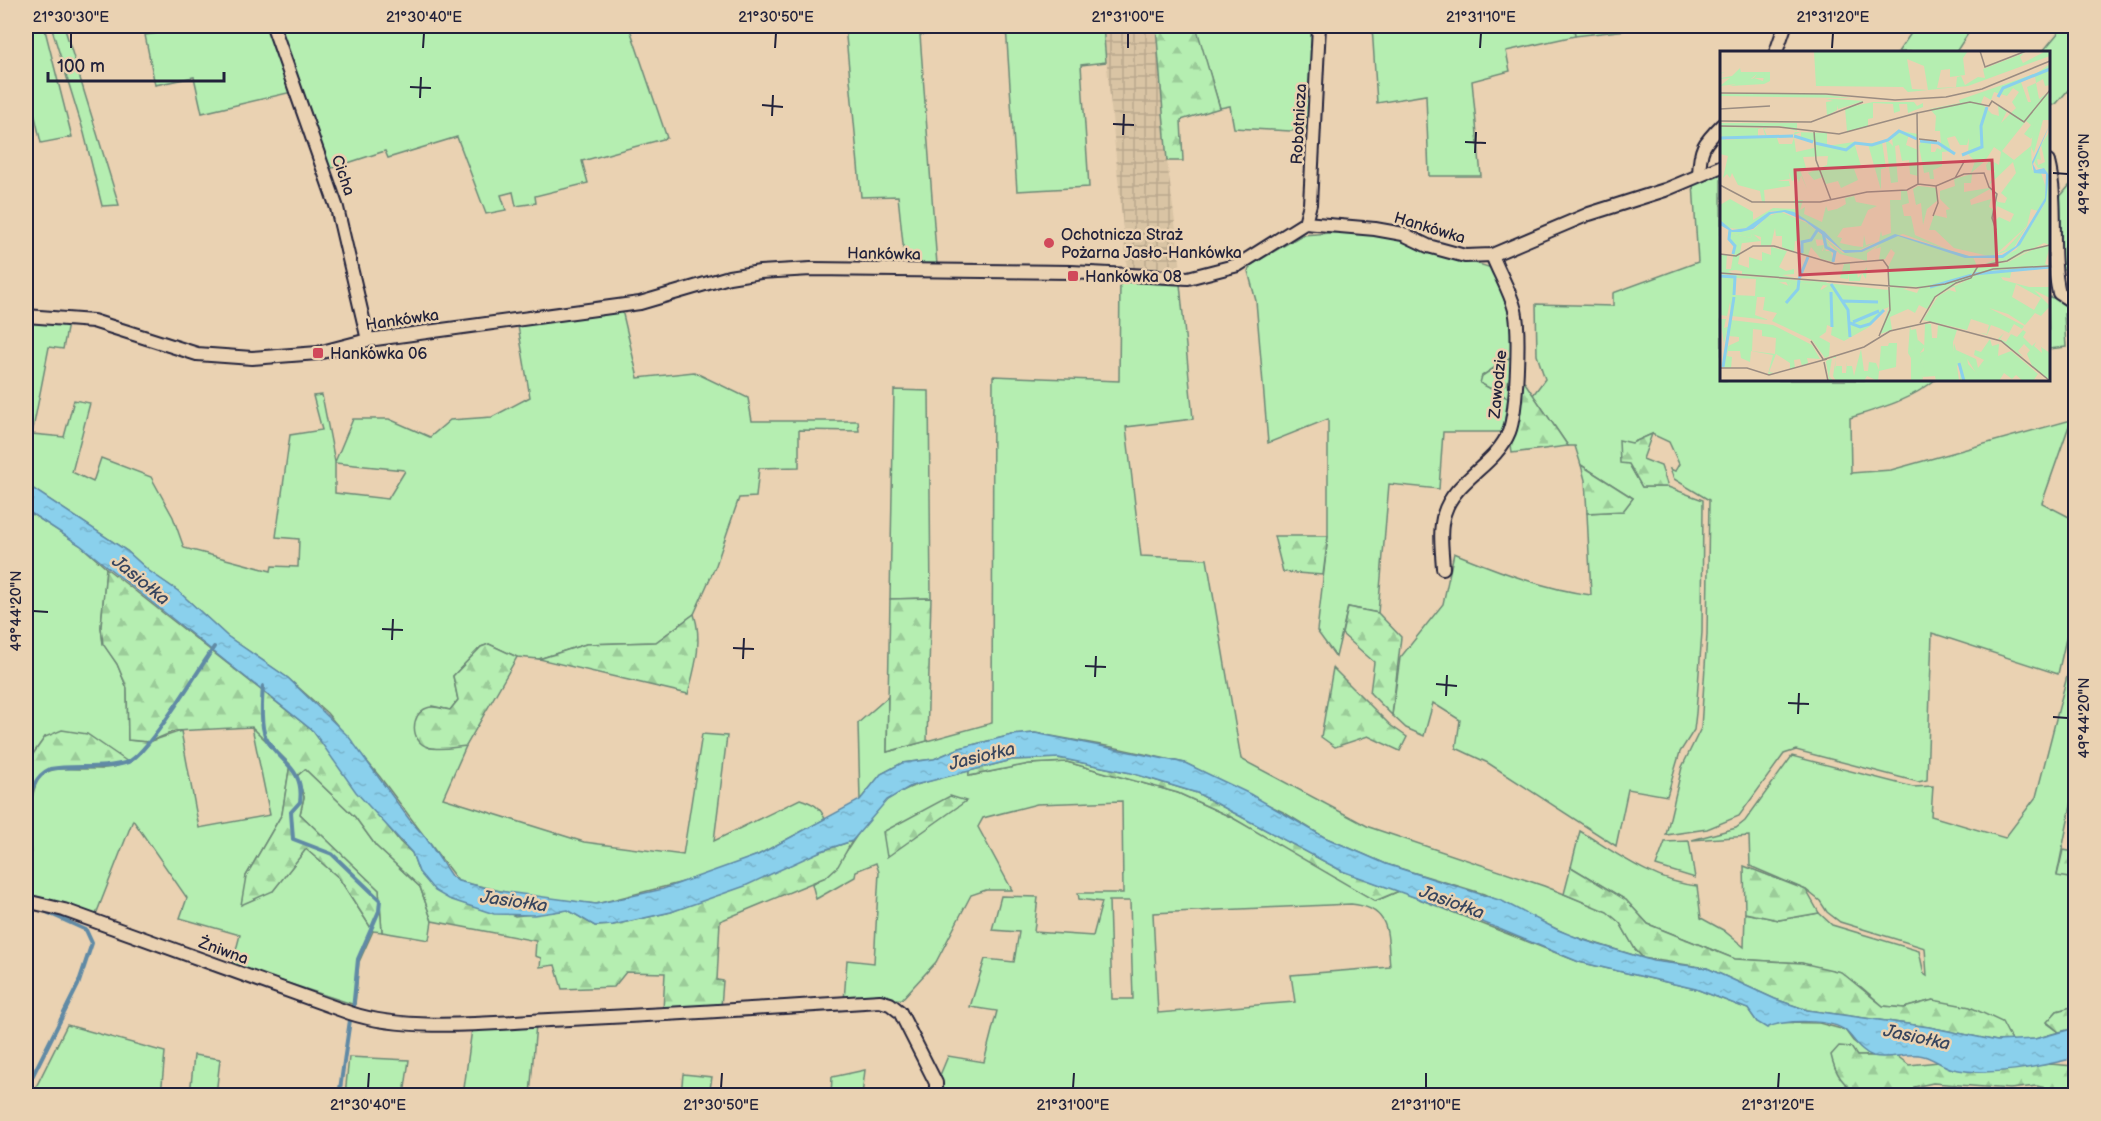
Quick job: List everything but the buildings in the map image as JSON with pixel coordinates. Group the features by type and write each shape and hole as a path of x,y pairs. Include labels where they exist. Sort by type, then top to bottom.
{"street":[{"name":"Cicha","path":"273,26 337,208 368,340"},
{"name":"Robotnicza","path":"1305,223 1310,204 1320,26"},
{"path":"1776,51 1785,26"},
{"path":"1699,176 1700,153 1705,142 1720,127"},
{"name":"Hankówka","path":"26,316 93,321 197,354 227,358 318,353 368,340 640,303 729,277 760,272 811,269 1071,272 1188,278 1238,265 1305,223 1375,229 1402,234 1428,246 1465,256 1492,255 1589,214 1720,167"},
{"path":"2050,170 2053,193 2054,269 2059,292 2076,304"},
{"name":"Zawodzie","path":"1443,568 1441,531 1444,512 1454,494 1491,460 1509,432 1518,332 1514,308 1492,255"},
{"path":"2076,621 2076,632"},
{"name":"Żniwna","path":"26,901 64,910 374,1020 502,1023 880,1001 890,1004 900,1012 936,1083 936,1095"}],"shaded area":[{"path":"1103,26 1156,26 1167,161 1181,269 1127,269"}],"green space":[{"path":"26,26 44,26 72,137 41,143 31,99 26,100"},
{"path":"51,26 64,26 119,205 102,206 84,133"},
{"path":"208,26 268,26 292,92 202,113 194,77 155,85 145,35"},
{"path":"279,26 629,26 667,138 582,161 588,183 535,196 536,203 516,206 513,192 501,195 506,210 486,214 457,137 388,158 385,151 329,169"},
{"path":"845,26 973,26 973,31 920,35 937,265 905,263 898,196 861,197"},
{"path":"1006,26 1103,26 1106,62 1081,65 1089,187 1017,191"},
{"path":"1156,26 1196,26 1220,108 1181,120 1183,161 1167,161"},
{"path":"1217,26 1315,26 1309,132 1234,128 1230,106 1220,108 1196,29"},
{"path":"1372,26 1574,26 1575,36 1506,51 1510,71 1472,81 1481,176 1429,176 1426,95 1377,103"},
{"path":"1574,26 1663,26 1575,36"},
{"path":"1916,26 1973,26 1957,51 1899,51"},
{"path":"2064,26 2075,26 2075,82 2056,104 2050,106 2050,51 2043,51"},
{"path":"1720,171 1720,381 1934,381 1905,398 1850,418 1851,473 1891,470 2071,420 2042,503 2075,520 2075,599 2058,674 1932,633 1927,780 1918,782 1796,750 1784,754 1739,816 1707,829 1666,835 1682,767 1701,728 1707,635 1709,500 1674,479 1670,469 1675,471 1679,464 1669,442 1652,434 1632,443 1629,464 1642,487 1668,487 1703,500 1702,632 1694,730 1680,752 1667,796 1628,789 1616,846 1488,763 1456,748 1460,720 1433,703 1424,736 1406,728 1392,715 1400,658 1443,604 1454,553 1539,584 1591,595 1587,513 1623,511 1633,498 1581,465 1575,446 1568,446 1533,395 1545,379 1537,355 1536,304 1613,306 1613,293 1698,262 1693,183"},
{"path":"2075,179 2075,256 2059,274 2058,199"},
{"path":"1344,232 1382,235 1492,268 1510,308 1514,355 1482,376 1481,383 1508,398 1503,432 1443,432 1439,489 1389,484 1378,613 1348,607 1336,657 1317,631 1328,536 1328,419 1268,443 1256,301 1248,271 1251,265 1302,235"},
{"path":"1120,278 1180,284 1193,419 1126,427 1141,556 1207,559 1241,759 1369,827 1544,886 1607,911 1620,923 1643,958 1569,935 1484,894 1386,864 1324,837 1283,812 1185,763 1112,747 1035,733 1012,735 960,748 934,759 902,763 881,774 860,800 858,723 888,697 887,752 992,723 993,376 1119,381"},
{"path":"2050,297 2061,299 2075,310 2075,320 2064,314 2066,347 2050,349"},
{"path":"622,310 638,378 694,372 748,398 752,421 858,421 859,431 799,430 799,467 759,468 756,497 739,498 716,565 694,614 656,642 586,644 539,659 517,657 489,644 481,647 453,676 458,700 450,710 432,706 430,748 466,746 443,798 584,842 683,855 702,734 727,736 714,841 800,799 815,806 825,819 758,855 699,878 596,904 518,895 458,881 380,777 327,713 288,678 227,636 178,591 149,571 127,551 26,484 26,322 68,324 63,349 49,347 32,434 64,437 74,400 90,403 72,472 93,482 101,458 151,477 173,517 184,548 271,571 272,566 298,567 299,539 276,537 290,435 322,430 313,396 322,395 335,462 353,419 389,419 430,437 450,420 492,417 530,397 518,326 525,323","holes":["335,463 404,470 388,499 335,493"]},
{"path":"1514,355 1508,398 1480,383 1482,376"},
{"path":"1519,374 1568,446 1512,453 1510,436"},
{"path":"894,390 929,391 931,598 890,599"},
{"path":"1652,434 1643,459 1661,466 1668,487 1642,487 1629,464 1620,463 1619,440 1632,443"},
{"path":"1581,465 1633,498 1623,511 1587,513 1585,480"},
{"path":"26,510 80,545 106,568 101,627 103,643 117,664 127,688 128,740 149,742 181,731 199,828 270,815 252,727 290,764 282,814 246,876 273,891 306,849 339,878 373,931 359,962 355,1005 232,965 240,935 180,918 187,898 133,820 95,917 52,900 30,895 30,809 39,779 47,771 53,769 75,767 103,769 45,737 26,764"},
{"path":"1274,536 1328,536 1323,575 1283,572"},
{"path":"106,568 313,731 400,842 412,853 419,872 515,916 568,910 595,926 613,925 671,912 821,851 852,841 838,866 826,877 720,921 717,980 723,981 721,1007 663,1011 665,973 626,972 614,987 562,989 555,965 540,967 541,958 535,956 536,941 432,921 420,887 376,846 355,817 305,769 297,776 304,797 300,814 379,890 382,932 373,931 339,878 306,849 273,891 241,905 246,876 282,814 290,764 252,727 175,731 149,742 128,740 127,688 117,664 103,644 101,627"},
{"path":"931,598 927,741 887,752 890,599"},
{"path":"1348,607 1378,613 1401,637 1392,715 1370,693 1374,662 1342,634"},
{"path":"694,614 698,644 688,694 539,659 586,644 656,642"},
{"path":"489,644 517,657 466,746 437,749 422,744 415,734 417,716 421,711 430,707 450,710 458,700 453,676 481,647"},
{"path":"2075,645 2075,786 2057,875 2075,879 2076,1006 2057,1011 2047,1023 2059,1032 2035,1039 2012,1041 2001,1022 1933,1000 1904,1008 1883,1006 1861,987 1802,963 1735,959 1648,924 1626,900 1571,867 1580,831 1651,873 1697,886 1701,918 1723,930 1744,947 1745,913 1779,920 1819,913 1832,925 1919,951 1924,974 1927,976 1925,948 1840,922 1806,890 1750,866 1749,836 1692,840 1736,828 1745,821 1792,756 1913,787 1933,786 1931,816 2005,838 2036,797"},
{"path":"1333,668 1390,725 1407,737 1400,751 1368,736 1335,747 1321,737"},
{"path":"62,730 87,734 128,762 103,768 60,769 47,772 38,780 30,804 31,877 30,895 26,895 26,764 45,737"},
{"path":"1059,758 1131,773 1197,793 1342,871 1399,891 1375,901 1233,818 1178,793 1067,762 1029,764 969,776 969,771 1012,760"},
{"path":"1067,762 1178,793 1233,818 1381,899 1399,891 1579,962 1696,989 1748,1009 1757,1022 1819,1023 1845,1030 1853,1041 1872,1056 1857,1056 1858,1093 1873,1095 941,1095 938,1080 948,1056 984,1062 997,1011 970,1007 985,959 1014,962 1019,932 992,930 1001,896 1038,897 1034,932 1093,936 1102,902 1079,899 1078,893 1123,893 1122,801 1037,804 983,818 978,827 1012,890 986,890 971,895 936,962 902,999 844,1001 847,960 874,963 879,872 876,863 856,871 855,877 816,899 812,884 835,867 876,809 896,794 927,782 969,771 969,776 1029,764","holes":["1109,901 1130,901 1133,999 1112,999","1351,904 1374,911 1381,917 1387,934 1390,967 1291,975 1295,1002 1158,1013 1153,913"]},
{"path":"305,769 355,817 376,846 420,887 432,921 429,940 382,932 379,890 300,814 304,797 297,776"},
{"path":"950,796 966,801 887,857 883,832"},
{"path":"1689,841 1695,878 1656,866 1665,842"},
{"path":"2063,850 2075,852 2075,879 2057,876"},
{"path":"1744,866 1806,890 1819,913 1779,920 1745,913"},
{"path":"1571,867 1626,900 1648,924 1735,959 1802,963 1841,972 1883,1006 1904,1008 1933,1000 1970,1007 2002,1022 2012,1041 1997,1041 1929,1027 1807,1010 1775,999 1707,968 1643,958 1620,923 1607,912 1564,894"},
{"path":"2075,1006 2075,1028 2059,1032 2047,1022 2057,1011"},
{"path":"536,1024 530,1095 463,1096 472,1029"},
{"path":"67,1025 165,1052 161,1095 32,1095"},
{"path":"1839,1046 1851,1047 1857,1056 1897,1056 1909,1065 1939,1062 1951,1068 1977,1072 2050,1064 2074,1066 2075,1089 2055,1090 2037,1086 2010,1089 1933,1083 1914,1087 1920,1095 1864,1094 1853,1090 1836,1071 1831,1055"},
{"path":"194,1055 220,1059 216,1095 190,1095"},
{"path":"349,1057 409,1060 404,1095 345,1095"},
{"path":"865,1070 862,1095 831,1095 832,1077"},
{"path":"683,1074 712,1077 709,1095 681,1095"}],"water":[{"name":"Jasiołka","path":"26,484 127,551 149,571 178,591 227,636 288,678 349,737 409,819 426,838 451,876 458,881 499,891 596,904 663,889 758,855 860,800 881,774 902,763 934,759 960,748 1012,735 1035,733 1185,763 1250,794 1324,837 1386,864 1502,901 1558,930 1583,940 1653,961 1707,968 1775,999 1807,1010 1929,1027 1997,1041 2035,1039 2075,1028 2075,1058 2014,1070 1968,1071 1949,1068 1919,1055 1873,1056 1861,1048 1846,1031 1830,1024 1795,1022 1767,1028 1757,1022 1748,1009 1696,989 1579,962 1480,921 1342,871 1197,793 1131,773 1059,758 1012,760 911,786 887,800 852,841 821,851 745,886 671,912 613,925 595,926 568,910 534,915 494,914 449,899 435,891 419,872 412,853 356,792 313,731 80,545 26,510"}],"waterway":[{"path":"29,894 26,845 27,807 31,791 39,778 50,769 109,766 128,762 137,756 160,728 214,647"},
{"path":"263,686 264,733 271,746 295,773 300,790 300,802 291,812 293,839 332,854 380,900 379,911 358,959 353,1010"},
{"path":"26,1089 78,985 92,943 86,930 42,910"},
{"path":"339,1096 350,1020"}],"place":[{"name":"Ochotnicza Straż Pożarna Jasło-Hankówka","path":"1049,243"},
{"name":"Hankówka 08","path":"1073,276"},
{"name":"Hankówka 06","path":"318,353"}]}
